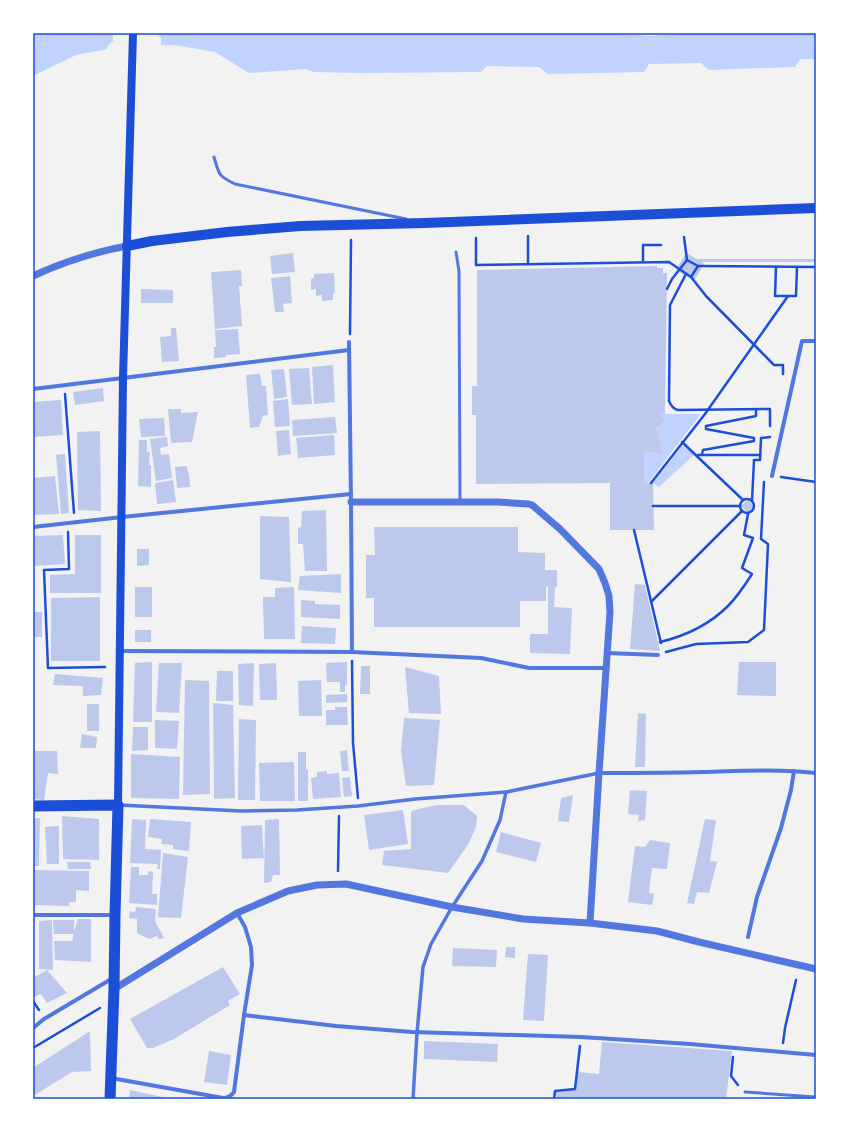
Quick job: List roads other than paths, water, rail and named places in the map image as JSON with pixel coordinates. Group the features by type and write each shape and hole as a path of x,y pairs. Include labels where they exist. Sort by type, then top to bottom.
{"highway":[{"path":"33,806 118,805 115,977 110,1099"}],"main road":[{"path":"118,805 123,378 133,33"},
{"path":"127,246 152,241 227,232 300,226 425,223 816,208"}],"street":[{"path":"33,276 47,269 101,251 127,246"},
{"path":"772,476 802,340 816,341"},
{"path":"349,342 352,502 352,652"},
{"path":"33,390 349,350"},
{"path":"33,527 351,494"},
{"path":"352,502 504,502 532,505 560,529 599,569 609,596 610,612 590,923"},
{"path":"120,652 352,652 482,658 529,668 606,668"},
{"path":"607,653 660,654"},
{"path":"118,805 241,811 297,810 358,806 415,798 506,792 599,773 754,770 816,773"},
{"path":"748,937 757,897 781,828 791,790 794,771"},
{"path":"413,1099 423,967 431,944 452,907 482,861 500,820 506,792"},
{"path":"114,989 237,913 288,891 317,885 346,884 452,907 523,919 590,923 657,931 816,969"},
{"path":"110,1078 226,1098 232,1095 234,1092 252,965 251,948 245,927 237,913"},
{"path":"33,915 115,914"},
{"path":"33,1028 115,977"},
{"path":"244,1015 336,1026 417,1033 581,1037 816,1055"}],"lane":[{"path":"214,157 219,174 224,179 235,184 425,223"},
{"path":"456,252 459,271 460,502"},
{"path":"745,1092 815,1097 815,1099"}],"water":[{"path":"33,33 613,33 650,36 687,33 816,33 816,59 800,59 795,67 709,70 701,63 649,64 644,72 548,74 539,67 487,66 481,72 360,73 314,72 306,69 249,73 215,52 174,45 118,47 76,55 33,76"},
{"path":"661,414 701,414 648,483 644,483 644,451 662,455 662,447 656,428 666,422"},
{"path":"683,445 694,455 659,487 653,483"}]}
